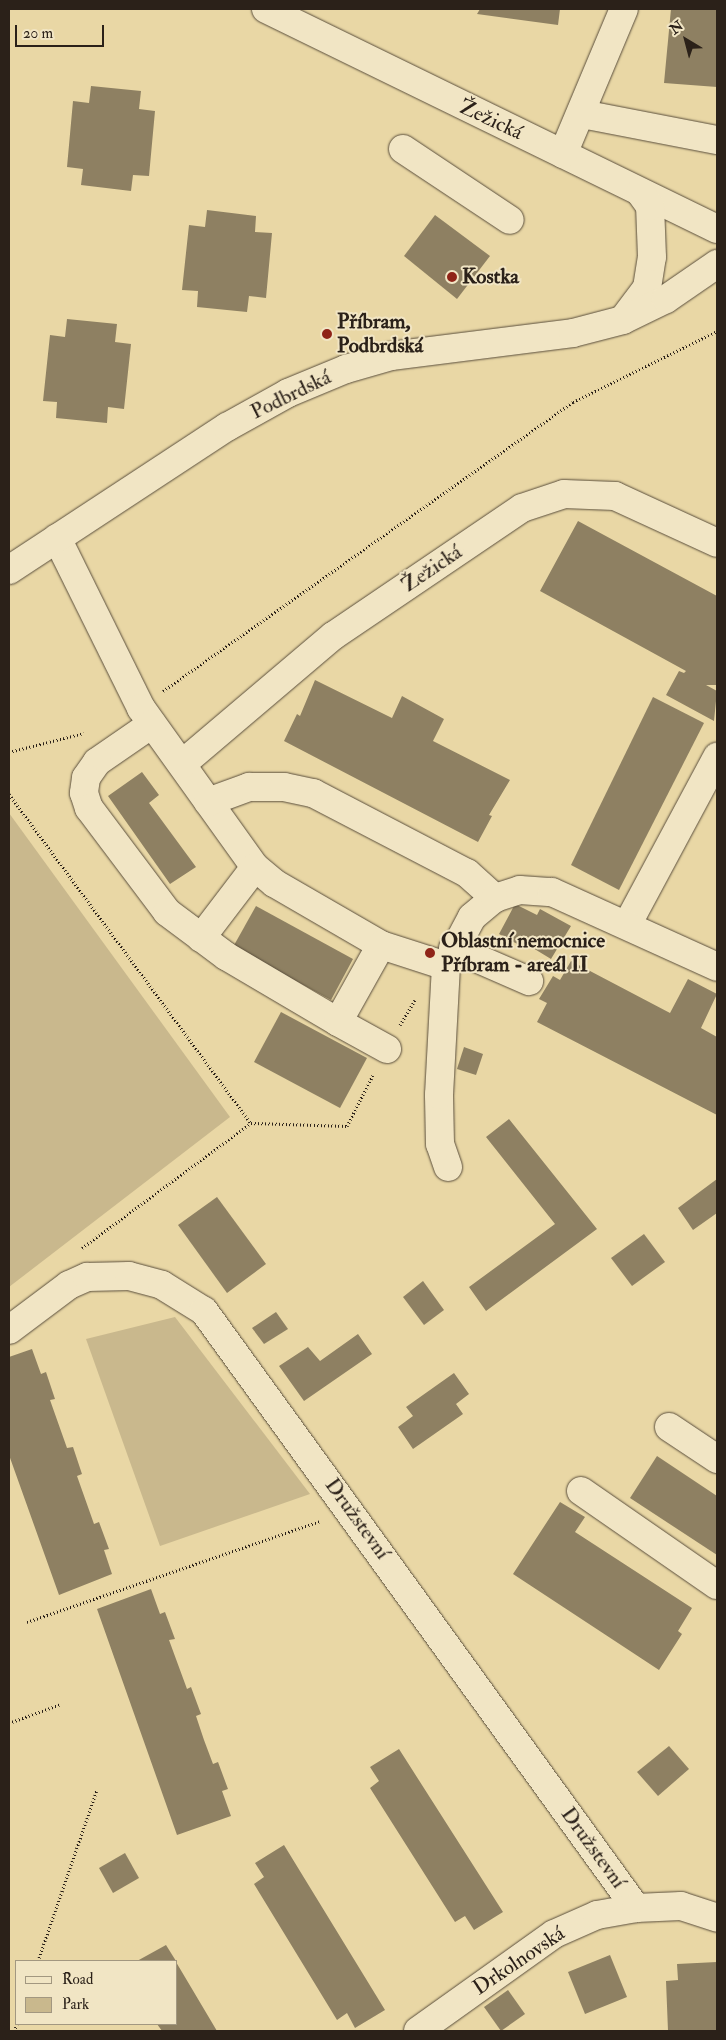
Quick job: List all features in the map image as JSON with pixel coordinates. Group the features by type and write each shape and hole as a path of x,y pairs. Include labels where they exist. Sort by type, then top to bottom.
{"street":[{"name":"Žežická","path":"266,9 717,229"},
{"path":"563,154 582,114 624,9"},
{"path":"582,114 717,140"},
{"path":"403,149 510,220"},
{"path":"623,320 647,288 652,257 650,206 640,192"},
{"name":"Podbrdská","path":"9,570 227,428 288,394 346,369 391,356 573,333 623,320 666,299 717,264"},
{"name":"Žežická","path":"182,764 333,636 522,508 564,494 615,496 717,543"},
{"path":"56,538 110,650 152,712 182,764 255,867 274,883 381,945 445,959 529,981"},
{"path":"152,712 97,762 86,778 84,793 90,808 167,912 226,956 387,1049"},
{"path":"628,926 717,757"},
{"path":"208,802 250,787 284,787 313,793 467,873 495,898"},
{"path":"201,938 255,867"},
{"path":"448,1167 440,1144 439,1095 445,959 472,917 495,898 520,890 552,892 717,967"},
{"path":"338,1022 381,945"},
{"name":"Družstevní","path":"9,1330 69,1285 87,1277 129,1276 162,1285 204,1311 636,1908"},
{"path":"669,1427 717,1459"},
{"path":"581,1491 717,1585"},
{"name":"Drkolnovská","path":"418,2031 554,1934 597,1915 636,1908 681,1906 717,1918"}],"path":[{"path":"152,712 573,402 717,331"},
{"path":"9,752 90,732"},
{"path":"9,794 251,1122"},
{"path":"73,1254 251,1122 346,1126 387,1049 445,959"},
{"path":"27,1622 326,1519"},
{"path":"9,1723 61,1704"},
{"path":"38,1960 97,1790"}],"green space":[{"path":"9,813 230,1117 9,1287"},
{"path":"175,1317 310,1494 160,1546 86,1339"}],"building":[{"path":"480,9 560,9 558,25 477,14"},
{"path":"671,9 717,9 717,87 664,83"},
{"path":"91,86 141,91 139,109 155,111 149,176 133,175 131,191 81,185 83,169 67,167 73,101 89,103"},
{"path":"207,210 256,216 255,232 272,233 266,298 249,296 247,312 197,307 198,291 182,290 189,225 205,227"},
{"name":"Kostka","path":"435,215 490,256 457,299 404,256"},
{"path":"67,319 117,324 115,342 131,344 124,409 108,407 107,423 56,418 57,402 43,401 50,335 65,337"},
{"path":"578,521 717,596 717,685 706,685 717,691 714,721 666,695 679,671 684,673 686,671 540,591"},
{"path":"315,680 392,718 402,696 444,719 433,741 510,780 489,815 492,816 478,842 284,741 297,714 300,716"},
{"path":"653,697 704,723 619,890 571,865"},
{"path":"142,772 159,795 149,803 196,867 170,884 108,796"},
{"path":"515,904 537,915 540,909 571,926 551,959 523,942 521,946 499,934"},
{"path":"256,906 353,959 331,1000 233,947"},
{"path":"571,961 670,1013 688,979 717,994 701,1028 717,1037 717,1115 537,1022 547,1003 539,999 553,976 560,980"},
{"path":"281,1012 367,1058 340,1108 254,1062"},
{"path":"464,1047 483,1054 476,1075 457,1069"},
{"path":"509,1119 597,1229 486,1311 469,1287 555,1224 486,1137"},
{"path":"717,1179 717,1213 693,1230 678,1208"},
{"path":"217,1197 266,1264 227,1293 178,1225"},
{"path":"644,1234 665,1262 632,1286 611,1258"},
{"path":"423,1281 444,1310 424,1325 403,1297"},
{"path":"276,1312 288,1329 264,1344 252,1328"},
{"path":"358,1334 372,1354 304,1401 279,1366 308,1347 320,1361"},
{"path":"32,1349 41,1374 46,1372 55,1399 50,1400 67,1448 73,1447 82,1474 77,1476 94,1524 99,1522 109,1549 104,1550 112,1574 59,1595 9,1455 9,1357"},
{"path":"454,1373 469,1394 456,1404 463,1414 413,1449 398,1427 413,1416 406,1407"},
{"path":"657,1456 717,1496 717,1555 630,1498"},
{"path":"560,1502 585,1517 575,1532 692,1608 678,1631 682,1634 659,1670 513,1574"},
{"path":"151,1589 160,1614 165,1612 175,1639 169,1640 187,1689 191,1687 201,1714 196,1716 213,1764 218,1762 228,1789 222,1791 231,1816 177,1835 97,1609"},
{"path":"669,1746 689,1769 658,1796 637,1772"},
{"path":"399,1749 503,1912 474,1930 465,1916 455,1922 370,1788 379,1781 370,1767"},
{"path":"284,1845 385,2010 355,2028 347,2013 337,2020 254,1884 264,1877 255,1863"},
{"path":"125,1853 139,1878 113,1893 99,1868"},
{"path":"166,1945 175,1960 139,1960"},
{"path":"610,1955 627,1997 585,2014 568,1972"},
{"path":"717,1962 717,2031 668,2031 666,1981 678,1980 677,1964"},
{"path":"178,1965 217,2031 162,2031 158,2025 178,2025"},
{"path":"508,1990 525,2014 501,2031 484,2007"}],"place":[{"name":"Kostka","path":"452,277"},
{"name":"Příbram, Podbrdská","path":"327,334"},
{"name":"Oblastní nemocnice Příbram - areál II","path":"430,953"}]}
